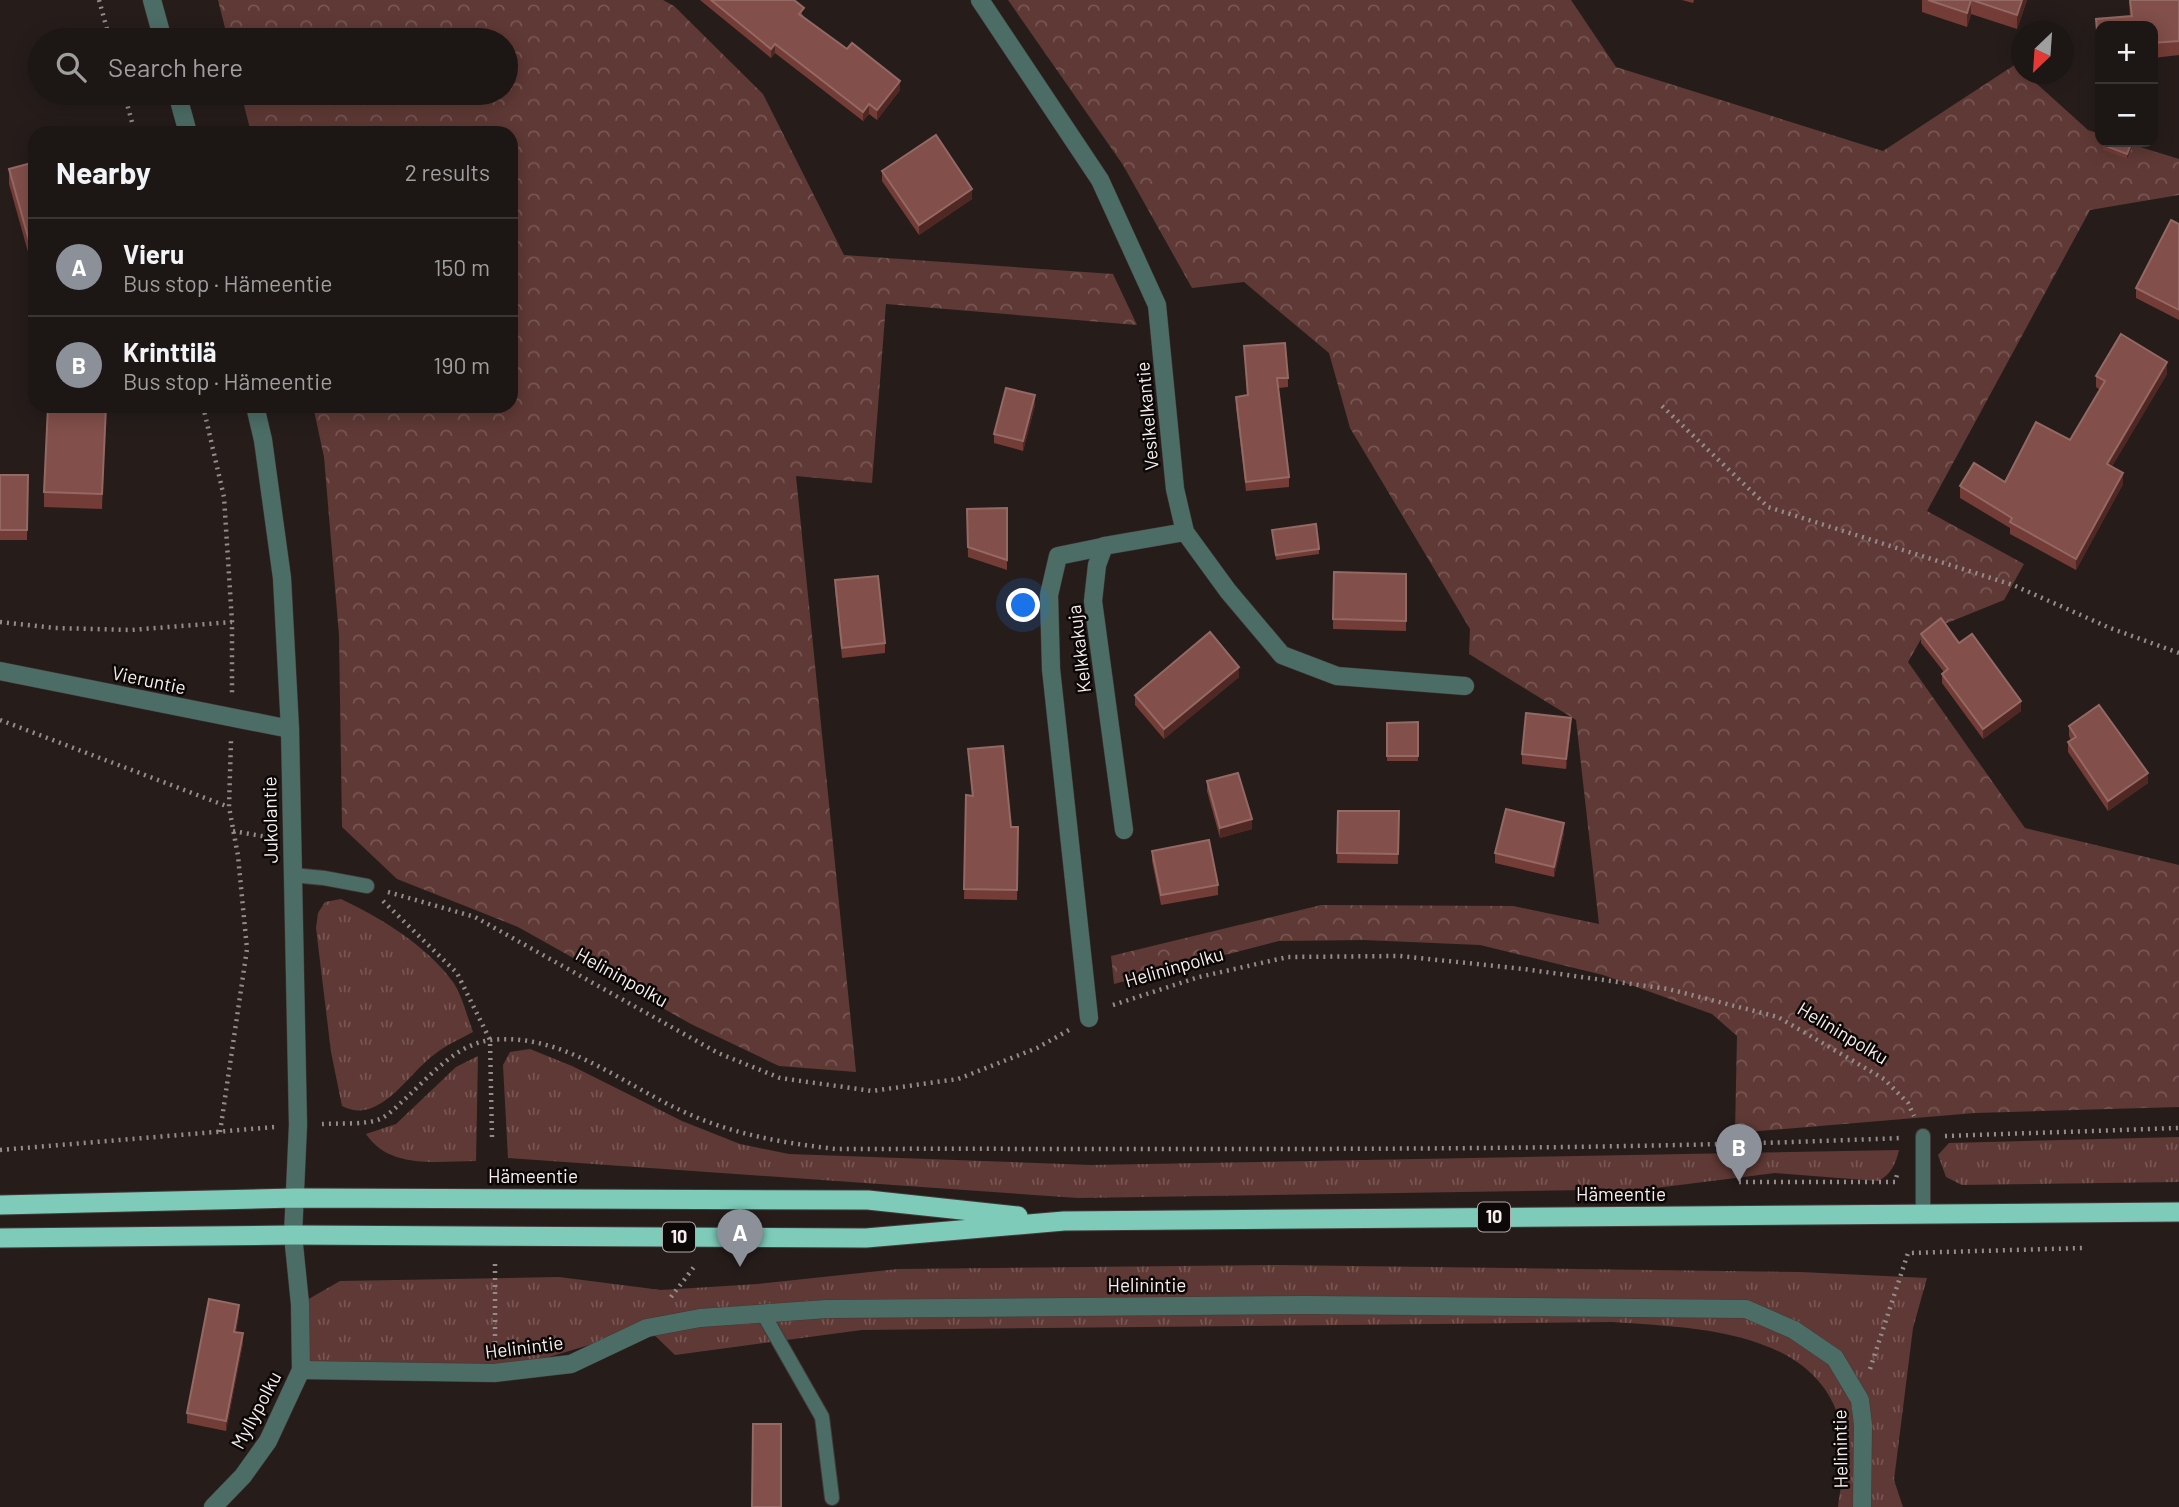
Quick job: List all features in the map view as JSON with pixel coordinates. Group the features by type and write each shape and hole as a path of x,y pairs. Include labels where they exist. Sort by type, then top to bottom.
{"highway":[{"name":"Hämeentie","path":"0,1205 295,1198 868,1200 1064,1221"},
{"name":"Hämeentie","path":"0,1238 293,1235 866,1238 1064,1221 2179,1212"}],"street":[{"path":"152,0 160,28"},
{"name":"Vesikelkantie","path":"980,0 1100,180 1157,305 1175,489 1185,532 1228,591 1282,655 1337,676 1465,686"},
{"path":"180,105 186,126"},
{"name":"Jukolantie","path":"257,413 263,440 282,578 290,729 298,1125 293,1235"},
{"path":"1089,1018 1051,668 1049,595 1058,556 1185,532"},
{"name":"Kelkkakuja","path":"1102,547 1093,601 1124,830"},
{"name":"Vieruntie","path":"0,671 290,729"},
{"name":"Myllypolku","path":"213,1507 243,1476 268,1441 301,1370 300,1304 293,1235"},
{"name":"Helinintie","path":"301,1370 494,1373 571,1364 647,1328 700,1318 827,1309 1306,1305 1746,1309 1794,1330 1835,1357 1860,1400 1863,1424 1862,1507"}],"lane":[{"path":"292,876 324,878 368,886"},
{"path":"1916,1137 1923,1213"},
{"path":"764,1315 821,1417 832,1498"}],"path":[{"path":"99,0 107,28"},
{"path":"127,105 133,126"},
{"path":"1661,406 1768,507 2013,585 2110,628 2179,653"},
{"path":"205,413 224,497 233,653"},
{"path":"0,622 55,628 131,630 232,622"},
{"path":"0,720 229,807"},
{"path":"220,1132 247,950 229,807 229,780"},
{"path":"233,831 291,842"},
{"path":"368,886 457,973 490,1040 492,1137"},
{"name":"Helininpolku","path":"368,886 475,917 718,1053 780,1078 872,1091 958,1079 1037,1048 1110,1006 1199,977 1288,957 1400,956 1655,987 1778,1017 1884,1079 1908,1103 1916,1137"},
{"path":"0,1150 378,1120 394,1110 442,1064 468,1046 490,1040 526,1040 554,1046 682,1111 741,1134 783,1143 836,1149 1736,1145 2179,1128"},
{"path":"1739,1182 1895,1182 1916,1137"},
{"path":"1860,1400 1908,1253 2084,1248"},
{"path":"494,1373 495,1263"}],"green space":[{"path":"218,0 663,0 674,6 763,94 844,255 1113,274 1137,325 886,304 872,483 796,476 856,1072 779,1066 691,1024 518,927 397,879 342,827 339,635 324,457 315,413 518,413 518,126 249,126 244,105 518,105 518,28 225,28"},
{"path":"1008,0 1571,0 1616,67 1883,151 2011,67 2011,84 2037,84 2088,130 2095,132 2095,147 2140,147 2179,159 2179,195 2090,210 1927,511 2024,564 2004,600 1925,632 1908,662 2025,828 2179,865 2179,1107 1975,1113 1735,1133 1737,1036 1712,1014 1603,975 1480,945 1364,940 1279,941 1114,984 1111,956 1321,905 1513,906 1599,924 1576,720 1469,654 1470,629 1350,428 1329,353 1244,282 1192,288 1123,165"},
{"path":"341,899 387,924 430,956 456,987 473,1032 439,1051 393,1095 369,1109 356,1110 342,1106 331,1052 316,928 318,913 325,902"},
{"path":"530,1049 572,1066 682,1121 740,1144 789,1154 1091,1165 1899,1150 1892,1168 1878,1181 1775,1173 1648,1189 1078,1198 508,1158 503,1065 510,1052"},
{"path":"478,1056 476,1161 431,1162 401,1158 376,1145 366,1134 396,1124 456,1067"},
{"path":"2179,1137 2179,1182 1962,1185 1946,1177 1938,1155 1949,1143"},
{"path":"1277,1265 1800,1272 1927,1278 1913,1328 1894,1480 1903,1507 1838,1507 1845,1451 1834,1406 1815,1377 1789,1357 1756,1342 1721,1333 1647,1324 1612,1322 862,1330 675,1355 647,1328 494,1373 301,1370 300,1304 340,1281 559,1277 661,1290 758,1284 898,1269"}],"building":[{"path":"711,0 794,0 804,8 799,14 847,49 852,43 900,81 877,110 869,104 863,112 775,44 771,49"},
{"path":"1928,0 1971,0 1967,13"},
{"path":"1972,0 2022,0 2017,15"},
{"path":"2130,0 2179,0 2179,41 2158,43 2158,21 2096,21 2132,16"},
{"path":"936,135 972,189 919,225 882,171"},
{"path":"2108,147 2130,147 2127,154"},
{"path":"28,164 28,237 9,169"},
{"path":"2171,220 2179,224 2179,310 2136,288"},
{"path":"2121,334 2167,362 2107,464 2123,473 2076,559 2010,522 2012,518 1960,486 1974,463 2005,482 2036,422 2070,440 2105,381 2096,376"},
{"path":"1285,343 1288,378 1277,378 1289,477 1246,482 1236,397 1248,395 1244,346"},
{"path":"1006,388 1035,395 1023,441 994,434"},
{"path":"48,413 106,413 102,494 44,492"},
{"path":"0,475 28,475 27,530 0,530"},
{"path":"1007,508 1007,560 968,547 967,509"},
{"path":"1316,524 1319,549 1276,555 1272,530"},
{"path":"1334,572 1406,574 1406,621 1333,619"},
{"path":"878,576 885,643 842,648 835,580"},
{"path":"1941,618 1959,643 1972,634 2021,701 1983,729 1942,674 1948,669 1921,634"},
{"path":"1210,632 1239,667 1164,729 1135,695"},
{"path":"2099,705 2148,773 2108,801 2068,742 2076,737 2069,726"},
{"path":"1526,713 1571,718 1566,759 1522,754"},
{"path":"1418,722 1418,756 1387,756 1387,723"},
{"path":"1003,746 1011,827 1018,827 1017,890 964,889 966,795 973,796 968,749"},
{"path":"1238,773 1252,819 1220,828 1207,781"},
{"path":"1506,809 1564,823 1554,867 1495,853"},
{"path":"1338,811 1399,811 1398,854 1337,853"},
{"path":"1209,840 1218,885 1161,895 1152,851"},
{"path":"209,1299 239,1305 234,1332 243,1333 226,1421 187,1413"},
{"path":"753,1424 781,1424 781,1507 752,1507"}],"place":[{"name":"Krinttilä","path":"1739,1182"},
{"name":"Vieru","path":"740,1267"}]}
